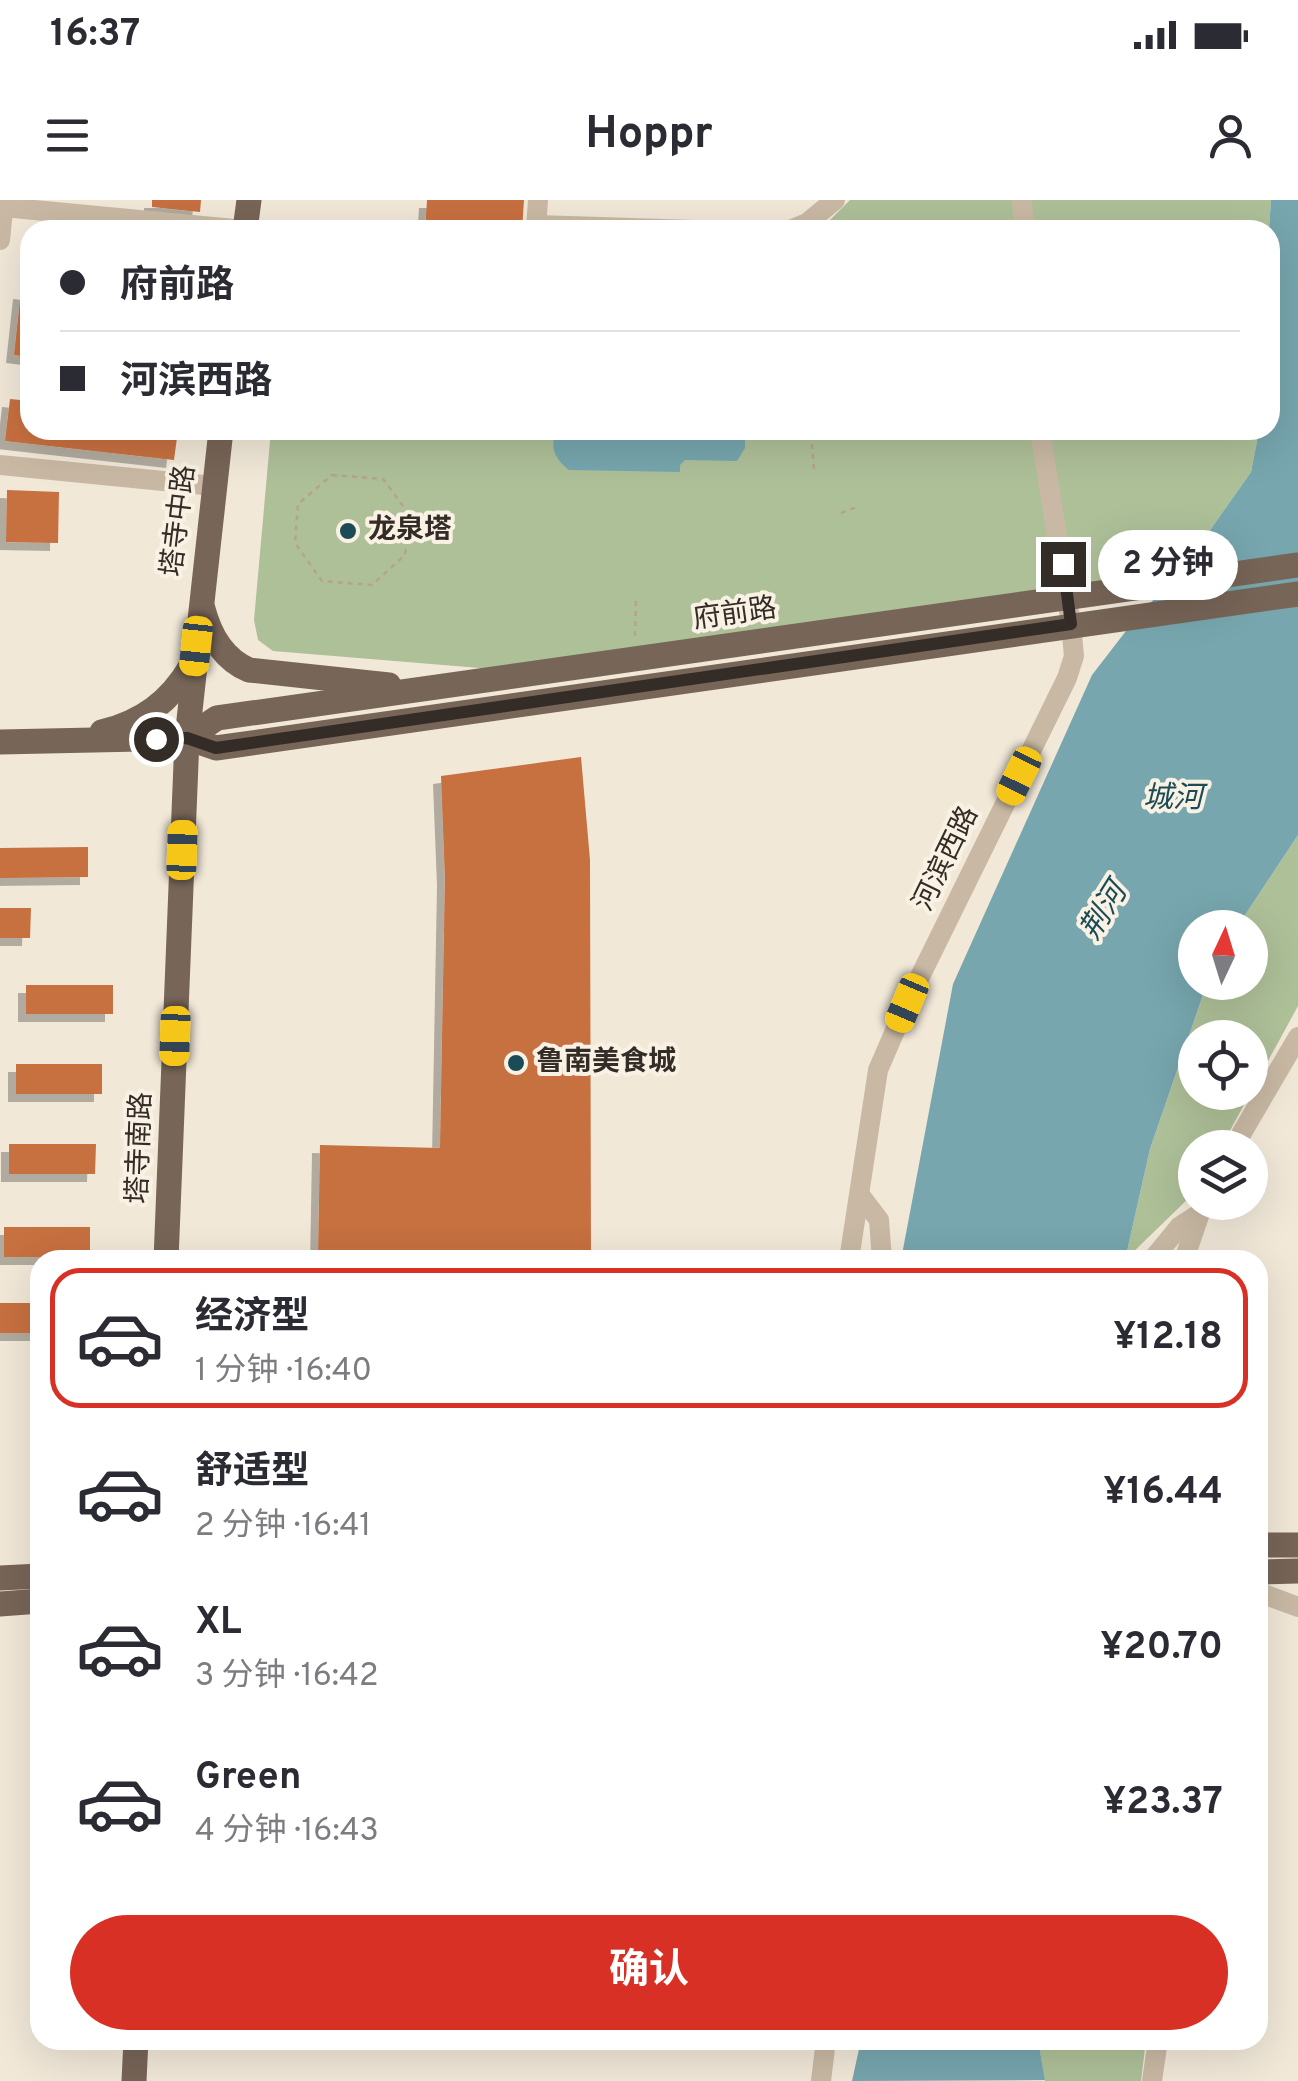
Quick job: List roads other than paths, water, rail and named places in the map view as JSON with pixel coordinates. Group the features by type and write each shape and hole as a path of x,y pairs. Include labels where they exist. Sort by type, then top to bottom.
{"main road":[{"name":"塔寺中路","path":"187,738 220,440"},
{"name":"府前路","path":"187,738 217,718 1298,565"},
{"name":"府前路","path":"0,742 187,738 216,748 1298,594"},
{"path":"201,599 206,620 222,652 249,670 428,689"},
{"path":"66,741 148,715 181,683 196,646"},
{"name":"塔寺南路","path":"166,1250 187,738"},
{"path":"1268,1546 1298,1545"},
{"path":"1268,1572 1298,1571"},
{"path":"0,1578 30,1576"},
{"path":"0,1604 30,1602"},
{"path":"134,2081 136,2050"}],"street":[{"path":"811,220 835,200"},
{"path":"0,240 4,204 152,220"},
{"name":"河滨西路","path":"852,1250 878,1070 1067,678 1074,656 1042,440"},
{"path":"0,465 214,486"},
{"path":"1244,1130 1298,1037"},
{"path":"860,1195 879,1220 881,1250"},
{"path":"1160,1250 1186,1220"},
{"path":"1187,1250 1197,1220"},
{"path":"1268,1596 1298,1607"},
{"path":"821,2081 825,2050"},
{"path":"1152,2081 1157,2050"}],"water":[{"name":"城河","path":"1271,200 1298,200 1298,835 1248,910 1178,910 1178,1000 1201,1000 1194,1020 1178,1020 1178,1067 1150,1149 1127,1250 903,1250 953,984 1092,675 1136,618 1182,570 1251,472 1257,440 1280,440 1280,220 1270,220"},
{"path":"745,440 745,448 737,461 685,460 680,472 569,470 560,461 553,442"},
{"path":"859,2050 1040,2050 1045,2080 852,2081"}],"place":[{"name":"龙泉塔","path":"348,531"},
{"name":"鲁南美食城","path":"516,1063"}],"water label":[{"name":"荆河","path":"1105,912"}]}
